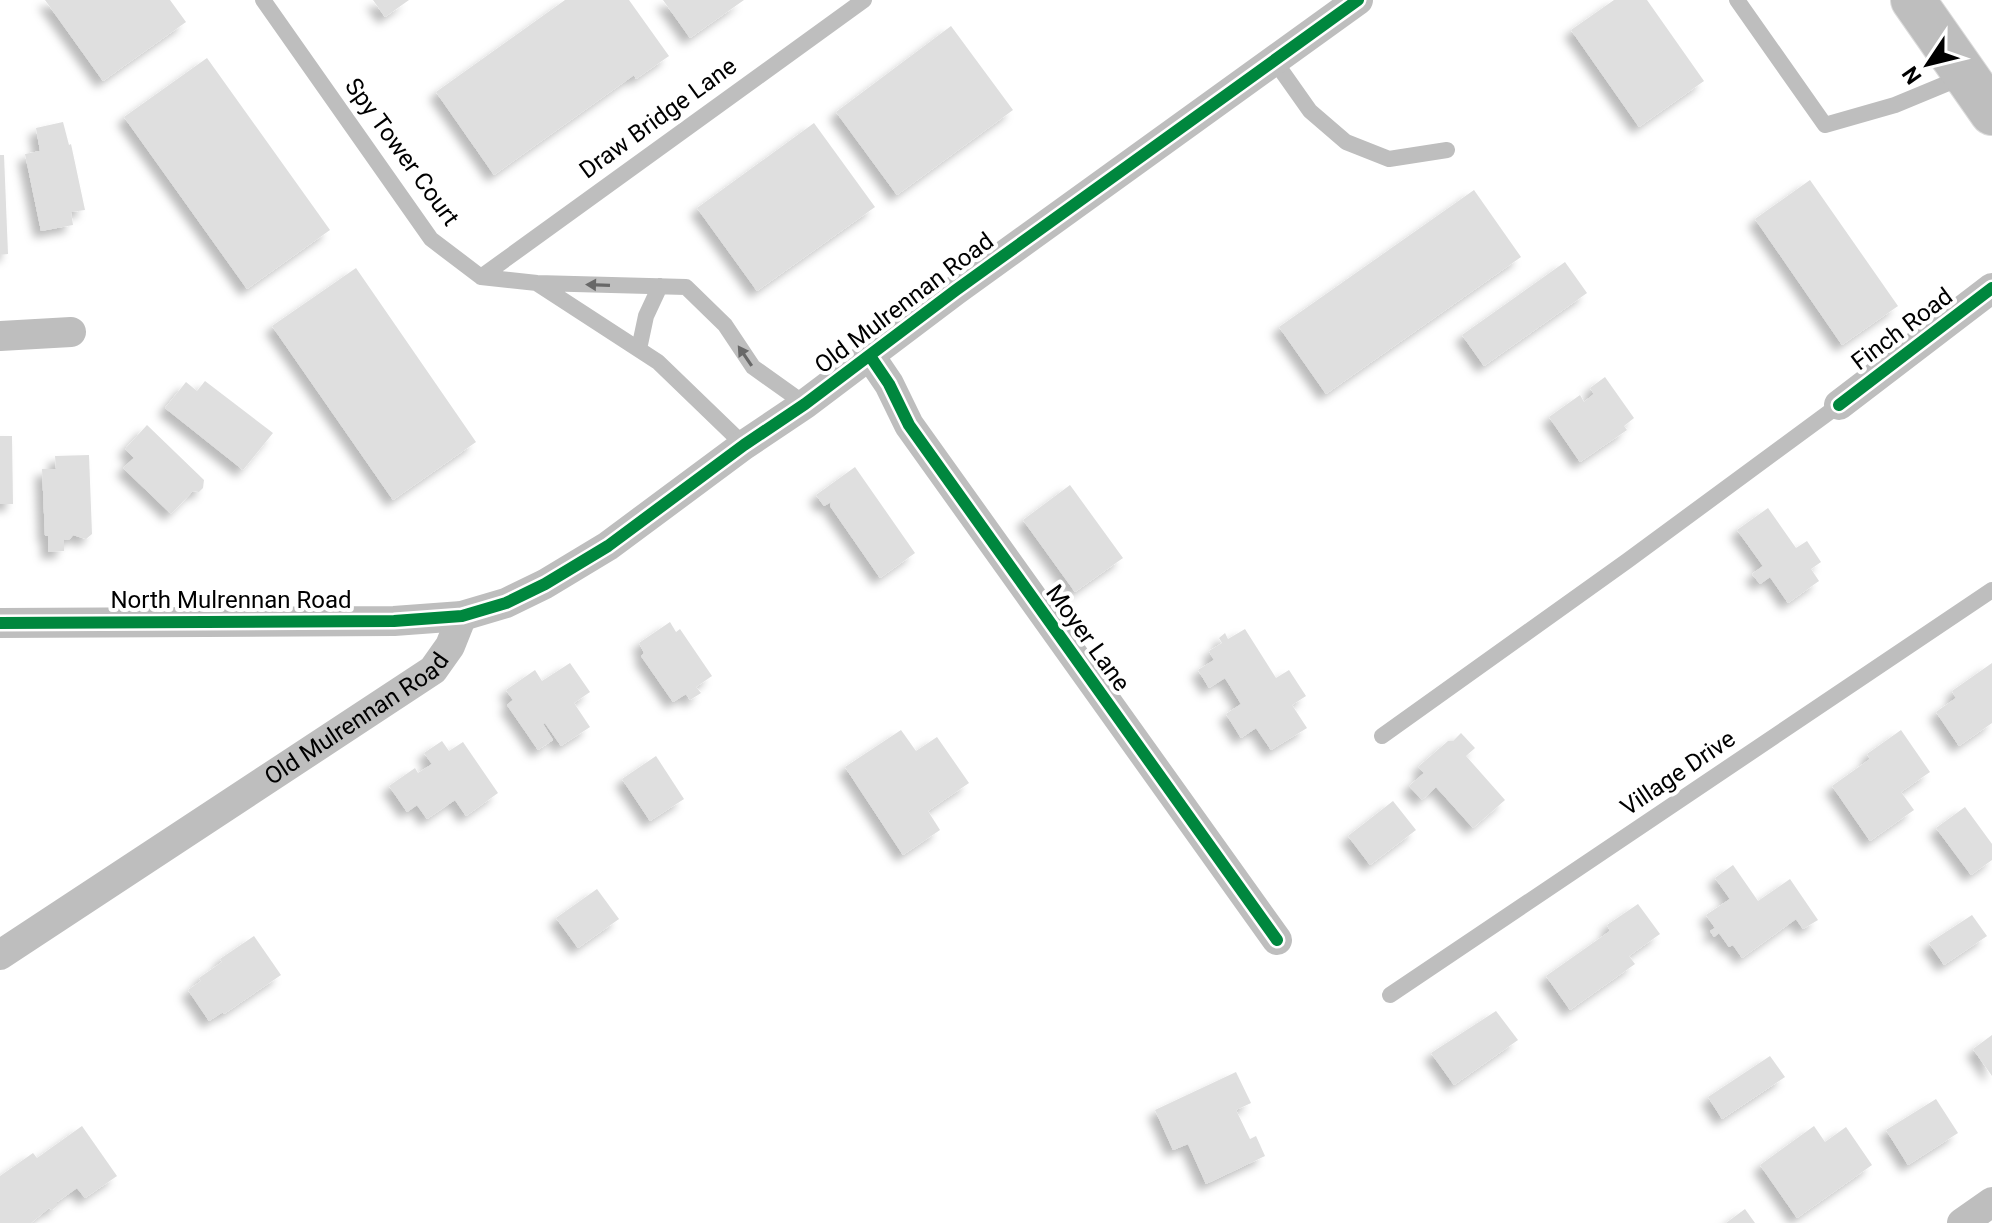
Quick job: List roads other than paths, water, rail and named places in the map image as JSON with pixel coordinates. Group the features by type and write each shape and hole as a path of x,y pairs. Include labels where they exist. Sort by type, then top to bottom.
{"highway":[{"path":"1913,0 1992,113"}],"street":[{"name":"Old Mulrennan Road","path":"0,955 433,670 450,646 462,616 506,603 608,546 1274,60 1346,4"},
{"name":"Finch Road","path":"1839,405 1992,288"},
{"path":"0,336 71,332"},
{"name":"Moyer Lane","path":"870,356 889,384 909,425 1277,940"},
{"name":"North Mulrennan Road","path":"0,623 394,621 462,616"},
{"path":"1962,1223 1992,1202"}],"lane":[{"name":"Spy Tower Court","path":"263,0 431,239 481,277"},
{"name":"Draw Bridge Lane","path":"481,277 864,0"},
{"path":"1737,0 1825,125 1895,105 1966,76"},
{"path":"1274,60 1310,111 1346,142 1389,159 1447,150"},
{"path":"481,277 537,283 686,287 725,325 753,367 805,404"},
{"path":"537,283 658,362 744,445"},
{"path":"639,349 646,316 660,286"},
{"name":"Finch Road","path":"1382,736 1839,405"},
{"name":"Village Drive","path":"1390,995 1992,590"}]}
